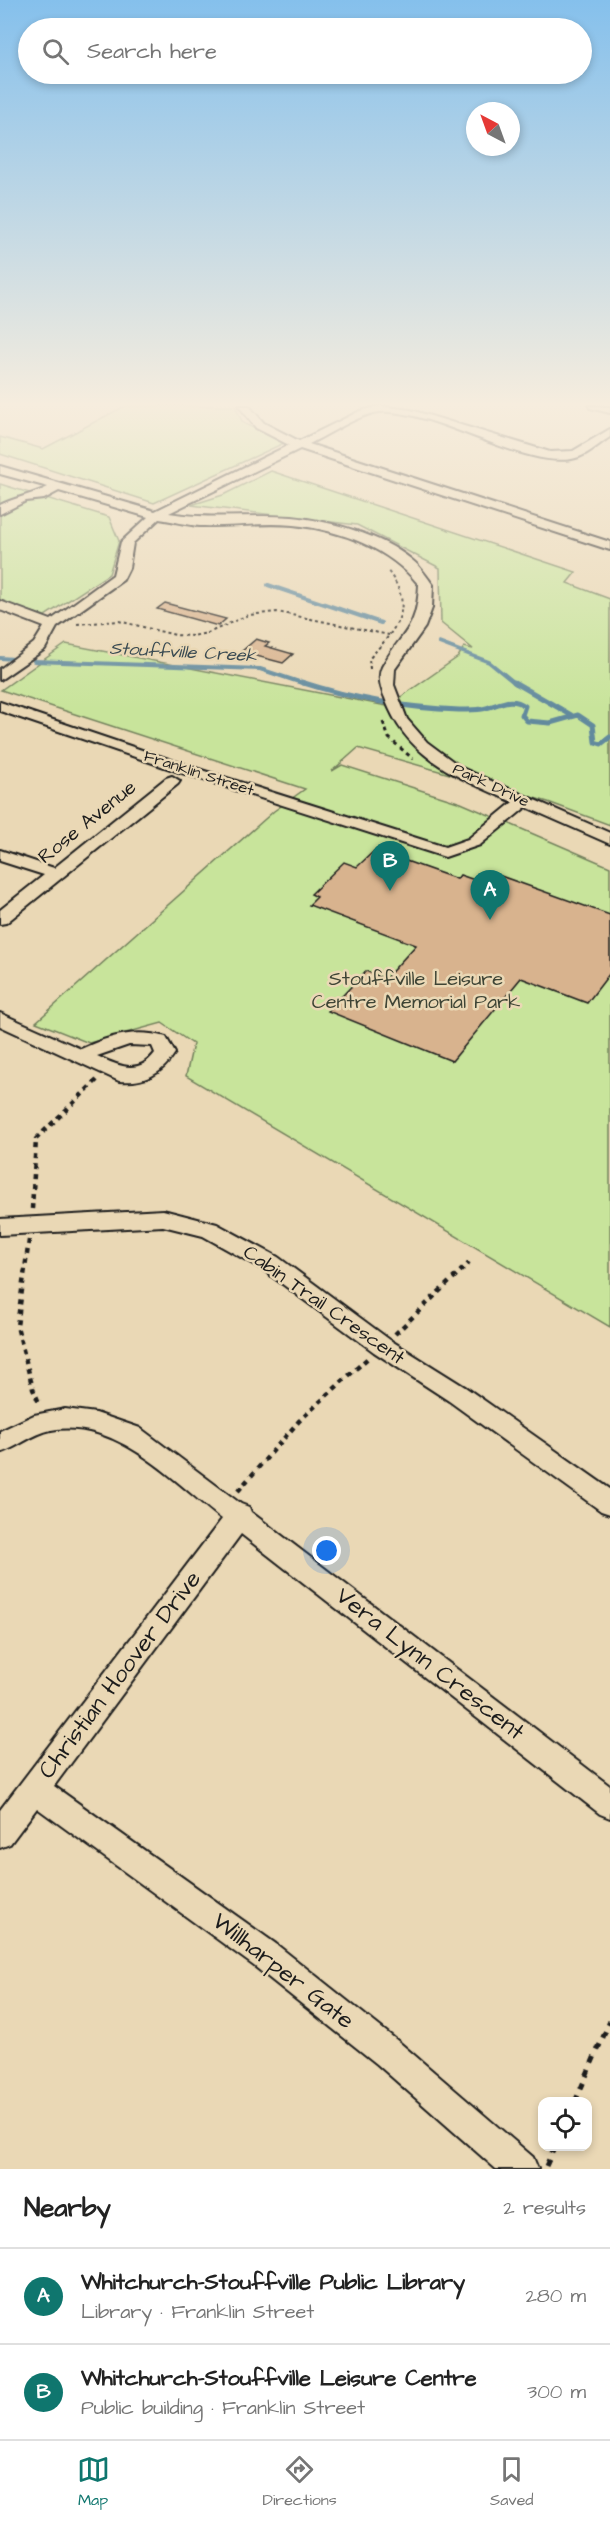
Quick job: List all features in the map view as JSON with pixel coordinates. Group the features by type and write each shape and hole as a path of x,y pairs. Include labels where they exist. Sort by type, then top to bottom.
{"street":[{"name":"Park Drive","path":"129,507 156,515 199,522 220,522 331,535 369,549 395,565 425,608 418,627 388,669 387,685 400,720 422,745 457,771 610,839"},
{"path":"0,676 36,649 52,626 118,577 123,568 127,542 145,528 156,515 172,507"},
{"path":"491,507 610,546"},
{"path":"0,605 52,626"},
{"name":"Franklin Street","path":"0,706 445,852 474,842 524,801"},
{"name":"Rose Avenue","path":"0,919 172,781"},
{"path":"0,855 56,874"},
{"path":"0,1019 81,1056"},
{"name":"Cabin Trail Crescent","path":"0,1227 163,1218 209,1230 270,1263 382,1346 457,1394 610,1503"},
{"name":"Vera Lynn Crescent","path":"0,1443 21,1429 47,1420 95,1420 132,1435 233,1510 610,1804"},
{"name":"Christian Hoover Drive","path":"0,1834 233,1510"},
{"name":"Willharper Gate","path":"34,1789 265,1955 388,2053 520,2169"}],"path":[{"path":"372,676 369,660 398,625 404,608 401,589 383,567"},
{"path":"52,626 119,621 175,635 192,636 208,633 248,615 278,612 389,635"},
{"path":"233,1510 299,1421 469,1263"},
{"path":"576,2097 610,2021"},
{"path":"545,2169 553,2151"}],"green space":[{"path":"0,507 77,507 109,517 119,541 109,574 45,616 0,602"},
{"name":"Stouffville Leisure Centre Memorial Park","path":"209,507 380,507 576,572 567,583 610,599 610,825 548,802 358,748 332,771 342,765 461,803 610,867 610,1327 186,1076 193,1044 162,1023 89,1043 36,1022 274,811 305,789 1,690 66,644 402,709 404,707 398,699 458,657 464,647 473,649 441,623 440,568 357,525"}],"building":[{"path":"165,603 226,619 218,626 157,609"},
{"path":"256,639 269,643 265,646 293,654 283,663 241,652"},
{"path":"375,850 457,879 460,875 486,884 495,874 610,915 610,973 587,1003 521,978 452,1061 328,1011 366,971 385,979 416,945 309,905 317,897 311,894 344,862 357,867"}],"waterway":[{"path":"268,585 381,623"},
{"path":"439,643 489,662 516,684"},
{"name":"Stouffville Creek","path":"0,658 14,659"},
{"name":"Stouffville Creek","path":"34,661 260,669 305,684"},
{"name":"Stouffville Creek","path":"301,682 359,697 439,709 479,709 514,701 525,706 522,715 527,721 550,723 578,715 593,725 595,742 601,744 610,737"},
{"path":"514,682 571,715"}],"place":[{"name":"Whitchurch-Stouffville Leisure Centre","path":"390,891"},
{"name":"Whitchurch-Stouffville Public Library","path":"490,920"}]}
